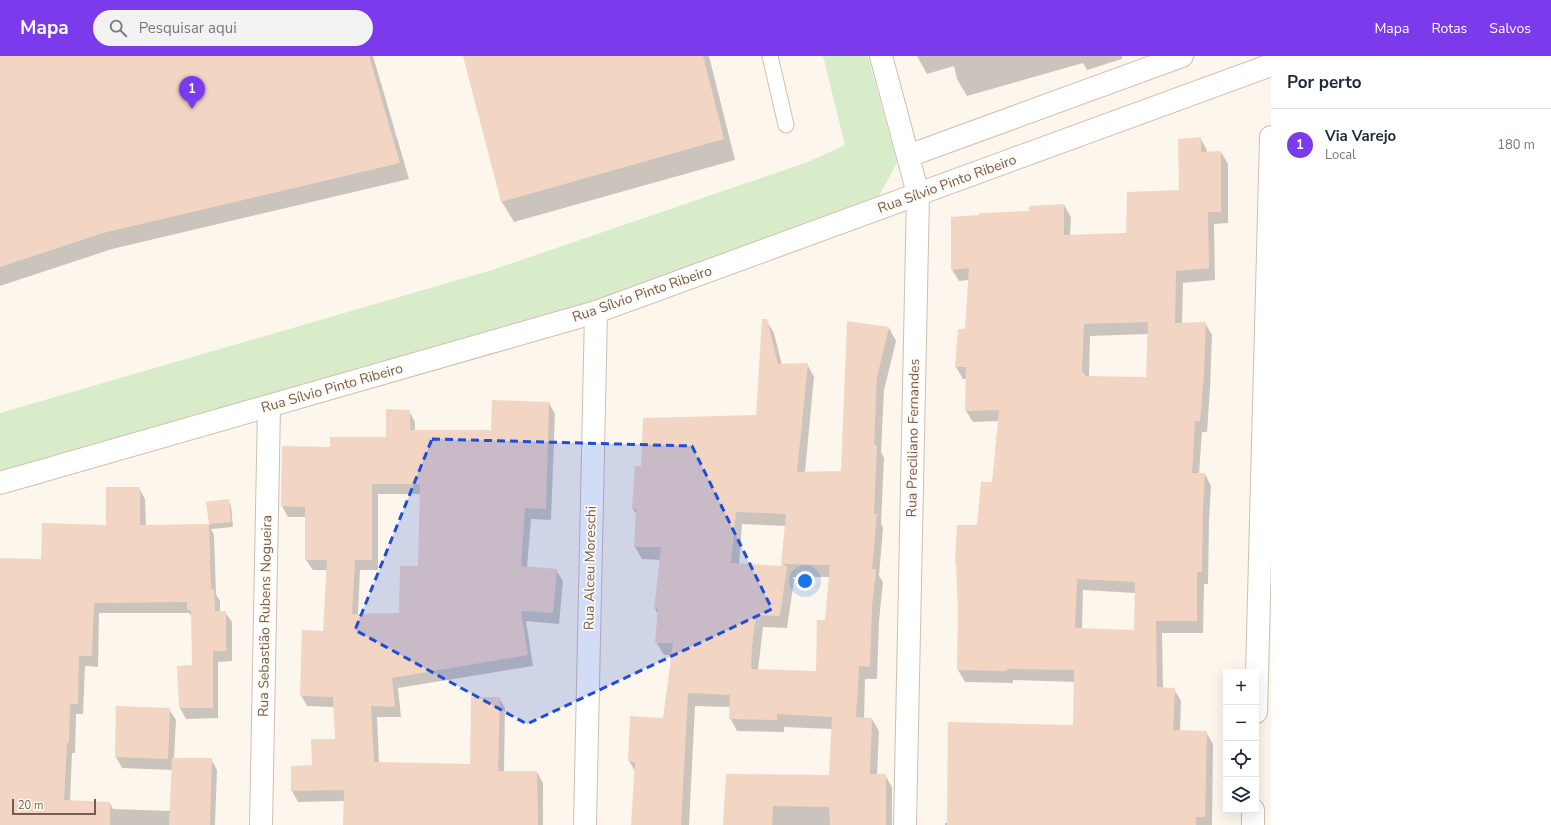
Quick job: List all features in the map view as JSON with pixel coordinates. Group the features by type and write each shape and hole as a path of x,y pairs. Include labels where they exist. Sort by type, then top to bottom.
{"street":[{"name":"Rua Preciliano Fernandes","path":"881,56 918,194 905,825"},
{"path":"908,156 1182,56"},
{"name":"Rua Sílvio Pinto Ribeiro","path":"0,483 596,312 1271,65"},
{"path":"1256,705 1271,137"},
{"name":"Rua Alceu Moreschi","path":"585,825 596,312"},
{"name":"Rua Sebastião Rubens Nogueira","path":"260,825 269,406"},
{"path":"1253,813 1253,825"}],"lane":[{"path":"770,56 786,125"}],"highlighted area":[{"path":"432,439 692,446 772,609 527,724 355,630"}],"green space":[{"path":"823,56 868,56 897,163 879,196 596,300 0,475 0,413 492,270 808,162 845,145"}],"building":[{"path":"0,56 369,56 400,163 103,233 0,267"},
{"path":"463,56 703,56 724,139 501,202"},
{"path":"1201,137 1201,152 1221,151 1221,212 1208,212 1209,268 1176,271 1175,323 1206,322 1204,375 1200,421 1195,421 1192,473 1205,473 1202,572 1197,572 1197,621 1156,621 1157,687 1175,688 1173,730 1207,731 1205,817 1196,817 1196,825 947,825 948,722 1073,725 1074,670 957,670 958,609 955,563 957,525 977,525 981,482 992,482 999,410 965,411 966,367 955,367 958,329 965,329 969,268 951,270 951,217 979,215 979,213 1029,211 1029,206 1064,204 1064,235 1126,233 1127,192 1179,190 1178,139","holes":["1148,322 1146,377 1085,376 1085,373 1082,373 1084,324","1077,579 1135,582 1134,630 1075,628"]},
{"path":"762,319 767,319 778,364 808,363 797,472 841,471 847,321 889,327 877,377 874,445 877,445 874,514 877,514 872,569 876,569 872,607 870,667 859,666 856,717 872,718 870,774 886,774 886,825 830,825 829,807 773,806 772,825 723,825 726,774 829,775 832,717 777,714 777,720 729,719 730,695 688,693 681,825 631,825 635,762 628,761 630,716 663,718 673,643 655,643 658,609 654,609 661,547 634,547 636,509 632,509 635,466 641,466 643,418 756,415","holes":["736,512 786,514 781,564 830,565 825,620 817,620 816,671 751,669 756,615 780,616 787,566 731,563"]},
{"path":"492,400 549,402 546,509 525,508 521,566 557,569 553,613 521,611 528,655 392,678 395,707 371,706 374,762 470,764 471,697 500,697 498,771 537,771 538,825 343,825 344,790 291,791 291,766 312,765 311,739 335,739 333,697 300,696 302,630 323,631 327,560 305,560 305,507 281,506 282,446 330,447 330,437 386,437 386,409 410,410 410,430 491,430","holes":["372,484 420,484 418,566 400,566 399,613 352,614 355,560 372,560"]},
{"path":"106,487 140,487 140,525 209,524 211,589 214,589 215,611 226,611 226,651 213,651 213,708 179,708 177,666 192,665 191,610 187,610 187,602 94,603 92,656 79,656 78,704 70,704 69,743 67,743 64,800 110,802 110,825 0,825 0,558 41,559 42,523 106,525"},
{"path":"229,499 231,522 209,524 206,502"},
{"path":"116,706 170,708 168,759 115,757"},
{"path":"172,758 212,758 210,825 169,825"}],"place":[{"name":"Via Varejo","path":"192,109"}]}
